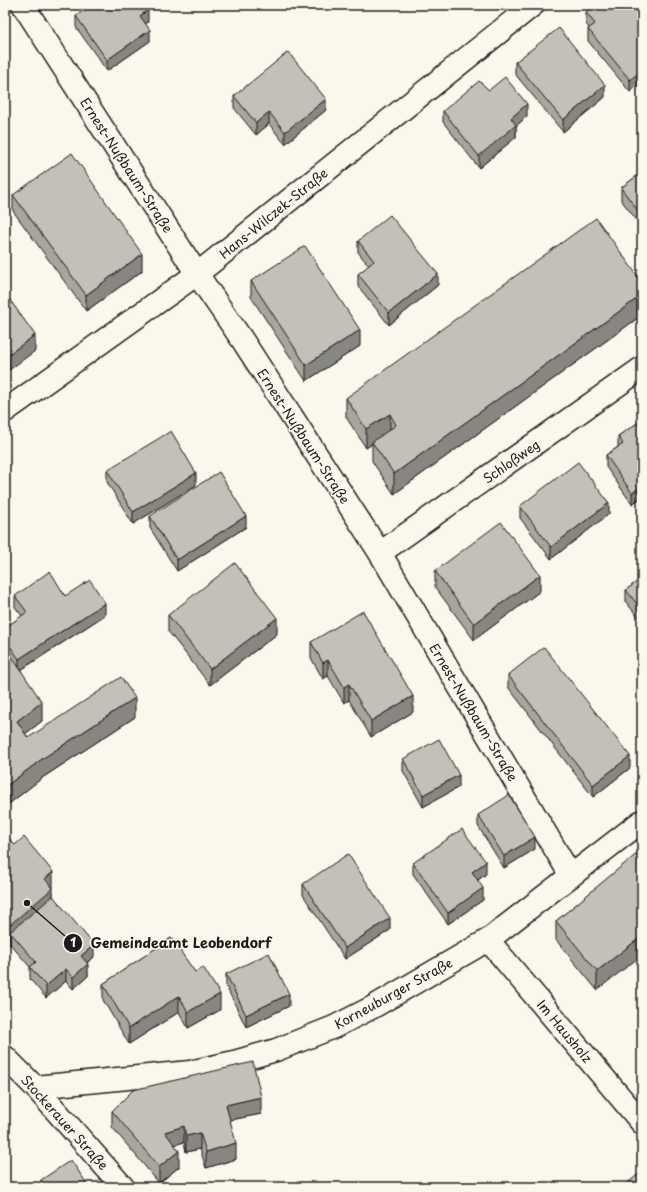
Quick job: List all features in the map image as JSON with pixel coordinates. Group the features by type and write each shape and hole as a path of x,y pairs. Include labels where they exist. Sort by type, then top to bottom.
{"street":[{"name":"Ernest-Nußbaum-Straße","path":"23,5 380,553 571,876"},
{"name":"Hans-Wilczek-Straße","path":"5,412 197,274 533,5"},
{"name":"Schloßweg","path":"380,553 642,368"},
{"name":"Korneuburger Straße","path":"35,1087 190,1072 234,1062 276,1050 334,1027 373,1007 488,940 642,821"},
{"name":"Im Hausholz","path":"488,940 642,1123"},
{"name":"Stockerauer Straße","path":"5,1057 35,1087 124,1187"}],"building":[{"path":"92,5 144,5 148,10 140,16 150,30 107,60 76,16"},
{"path":"595,5 642,5 642,70 630,80 588,29 595,24 586,12"},
{"path":"559,28 605,85 563,120 515,62"},
{"path":"288,52 326,99 285,132 269,112 256,123 234,96"},
{"path":"505,77 527,104 511,118 516,125 479,156 443,111 479,81 489,90"},
{"path":"72,153 142,254 86,295 13,195"},
{"path":"642,172 642,216 621,188"},
{"path":"390,215 438,274 389,313 358,274 374,261 358,241"},
{"path":"596,218 642,282 642,295 394,474 372,442 396,425 390,414 366,429 346,398"},
{"path":"305,246 360,330 306,365 251,281"},
{"path":"5,293 35,335 5,357"},
{"path":"642,420 642,486 632,493 606,455 623,444 618,436"},
{"path":"171,431 196,473 133,512 107,470"},
{"path":"578,462 609,503 551,547 520,506"},
{"path":"219,472 246,516 177,560 150,516"},
{"path":"501,522 540,575 474,624 435,571"},
{"path":"235,563 277,618 210,669 168,615"},
{"path":"50,571 65,596 90,580 105,603 19,659 5,639 5,628 27,612 15,596"},
{"path":"642,578 642,610 626,590"},
{"path":"363,611 413,696 371,721 349,684 344,687 328,660 323,663 311,642"},
{"path":"544,647 630,756 593,785 508,675"},
{"path":"12,657 42,702 17,721 28,738 121,677 135,698 42,759 5,787 5,662"},
{"path":"439,739 459,775 423,795 403,759"},
{"path":"509,795 535,837 504,856 478,815"},
{"path":"462,829 486,862 472,872 483,888 448,913 413,863"},
{"path":"5,834 15,845 24,837 53,872 45,879 53,888 5,929"},
{"path":"642,850 642,936 597,971 556,921"},
{"path":"348,854 390,918 345,948 303,884"},
{"path":"53,896 94,945 81,956 88,964 73,977 66,969 46,986 30,967 36,962 10,932"},
{"path":"171,938 195,972 203,967 220,994 188,1012 179,996 129,1028 103,984"},
{"path":"269,953 289,994 246,1015 226,974"},
{"path":"253,1062 261,1097 226,1105 236,1143 206,1152 200,1133 186,1136 184,1126 165,1132 179,1151 159,1167 112,1111 133,1090"},
{"path":"71,1160 89,1187 45,1187 41,1180"},
{"path":"642,1171 642,1187 623,1187"},
{"path":"305,1183 309,1187 302,1187"}],"place":[{"name":"Gemeindeamt Leobendorf","path":"27,903"}]}
